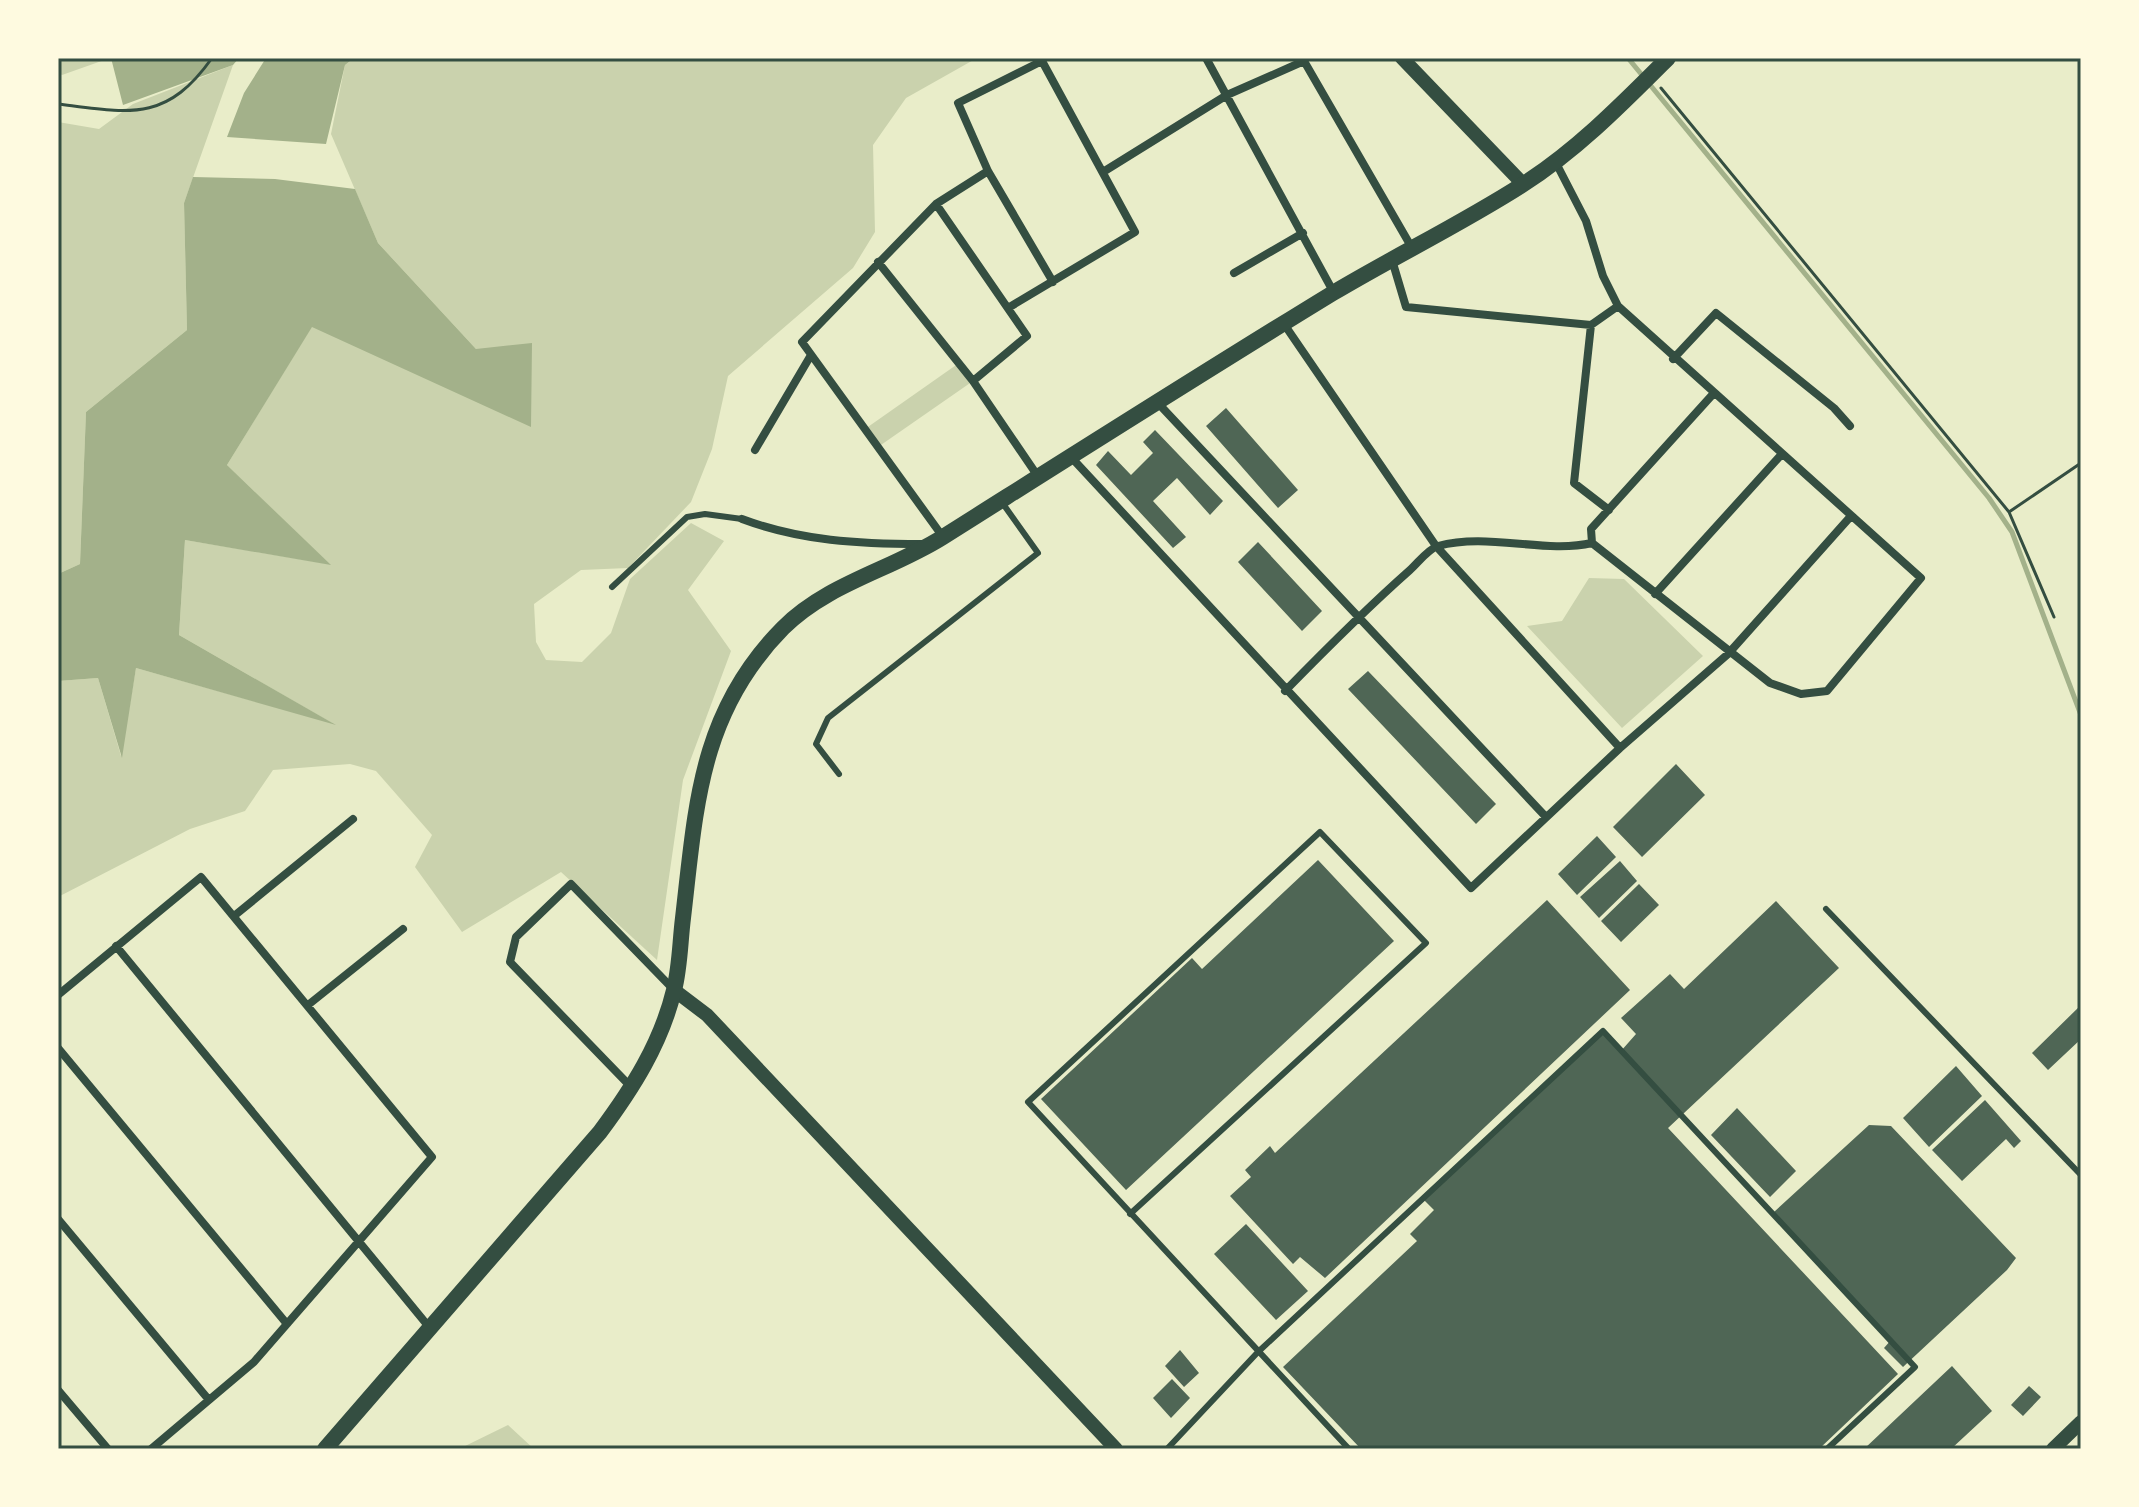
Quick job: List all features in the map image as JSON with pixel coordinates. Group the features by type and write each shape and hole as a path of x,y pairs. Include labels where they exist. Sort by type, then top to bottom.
{"main road":[{"path":"325,1449 600,1132 633,1088 655,1045 674,990 696,797 722,716 741,683 783,628 819,597 937,541 999,498 1156,401 1391,259 1523,184 1555,161 1668,58"}],"street":[{"path":"1206,58 1334,293"},
{"path":"1402,58 1523,184"},
{"path":"1008,308 1053,282 1135,232 1042,61 958,103 988,171 1053,282"},
{"path":"1103,172 1227,95 1304,61 1412,248"},
{"path":"1555,161 1586,221 1603,276 1618,306 1673,359 1714,393 1921,578 1827,691 1801,694 1770,683 1728,654 1592,543 1591,529 1714,393"},
{"path":"937,541 802,342 936,204 988,171"},
{"path":"936,204 1027,336 973,381"},
{"path":"1234,273 1303,233"},
{"path":"1391,259 1406,307 1591,325 1618,306"},
{"path":"878,262 973,381 1037,475"},
{"path":"1673,359 1716,313 1850,426"},
{"path":"1284,324 1436,546 1620,748"},
{"path":"1591,325 1574,483 1609,510"},
{"path":"755,450 811,355"},
{"path":"1156,401 1546,817"},
{"path":"1655,594 1781,455"},
{"path":"1069,456 1471,888 1620,748 1728,654 1851,516"},
{"path":"742,519 778,532 846,544 937,541"},
{"path":"1285,691 1359,615 1436,546 1489,542 1541,543 1568,548 1592,543"},
{"path":"234,916 353,819"},
{"path":"58,995 201,877 432,1157 254,1362 151,1449"},
{"path":"633,1088 510,962 516,937 571,884 674,990 723,1031 1116,1449"},
{"path":"308,1005 403,929"},
{"path":"116,946 429,1327"},
{"path":"58,1048 287,1324"},
{"path":"58,1219 209,1400"},
{"path":"58,1390 108,1449"},
{"path":"2053,1449 2081,1422"}],"lane":[{"path":"839,774 816,744 828,718 1038,553 999,498"},
{"path":"612,587 687,517 705,514 742,519"},
{"path":"1130,1214 1426,943 1320,832 1028,1102 1130,1214 1349,1449"},
{"path":"1826,909 2081,1175"},
{"path":"1167,1449 1258,1352 1603,1031 1915,1367 1827,1449"}],"path":[{"path":"58,104 136,113 177,97 196,80 212,58"},
{"path":"1651,75 2009,512 2054,617"},
{"path":"2009,512 2081,463"}],"shaded area":[{"path":"58,58 110,58 62,75 58,73"},
{"path":"111,58 239,58 233,65 123,105"},
{"path":"266,58 354,58 345,65 326,144 227,137 244,93"},
{"path":"354,58 977,58 906,98 873,145 875,232 853,268 728,376 712,449 691,502 628,568 581,570 534,604 536,642 546,660 582,662 611,633 630,579 691,523 724,541 688,590 731,651 683,780 657,960 561,872 462,932 415,867 432,835 376,771 350,764 273,770 245,811 190,829 58,897 58,681 98,678 121,756 136,668 332,723 179,635 185,540 329,564 227,465 312,326 531,426 476,349 378,243 331,134 345,65"},
{"path":"233,65 184,203 187,330 86,412 80,564 58,574 58,122 99,129 133,104"},
{"path":"193,177 275,179 355,189 378,243 476,349 532,343 531,427 312,327 227,465 331,565 185,540 179,635 336,725 136,668 122,758 98,678 58,681 58,574 80,564 86,412 187,330 184,203"},
{"path":"959,363 973,381 878,447 865,429"},
{"path":"1589,578 1624,579 1703,656 1622,728 1527,626 1562,621"},
{"path":"508,1425 534,1449 459,1449"}],"building":[{"path":"1226,408 1298,490 1278,508 1206,426"},
{"path":"1155,430 1223,501 1210,515 1177,478 1153,501 1186,537 1173,548 1096,465 1108,451 1131,475 1153,453 1143,442"},
{"path":"1258,542 1322,611 1302,631 1238,562"},
{"path":"1368,671 1496,804 1476,824 1348,689"},
{"path":"1676,764 1705,795 1642,857 1613,827"},
{"path":"1597,836 1616,857 1577,895 1558,874"},
{"path":"1318,860 1394,941 1126,1190 1041,1099 1192,958 1202,969"},
{"path":"1620,861 1637,881 1599,918 1580,897"},
{"path":"1639,884 1659,905 1621,942 1601,921"},
{"path":"1547,900 1630,990 1325,1278 1300,1257 1293,1264 1230,1196 1251,1177 1245,1170 1270,1146 1275,1153"},
{"path":"1776,901 1839,968 1668,1128 1898,1374 1819,1449 1361,1449 1283,1367 1417,1241 1410,1234 1434,1210 1424,1200 1603,1031 1621,1051 1636,1034 1621,1018 1670,974 1684,989"},
{"path":"2081,1005 2081,1039 2048,1070 2032,1053"},
{"path":"1956,1066 1982,1096 1929,1147 1903,1118"},
{"path":"1985,1100 2021,1141 2014,1148 2006,1139 1962,1181 1932,1150"},
{"path":"1737,1108 1796,1171 1770,1197 1711,1135"},
{"path":"1869,1125 1891,1126 2016,1258 1903,1367 1884,1348 1891,1340 1774,1212"},
{"path":"1246,1224 1308,1291 1276,1320 1214,1254"},
{"path":"1180,1350 1199,1373 1184,1387 1165,1366"},
{"path":"1952,1366 1992,1411 1951,1449 1864,1449"},
{"path":"1172,1379 1190,1398 1171,1418 1153,1398"},
{"path":"2029,1386 2041,1397 2023,1416 2011,1405"}],"waterway":[{"path":"1628,58 1989,498 2012,532 2081,715"}]}
